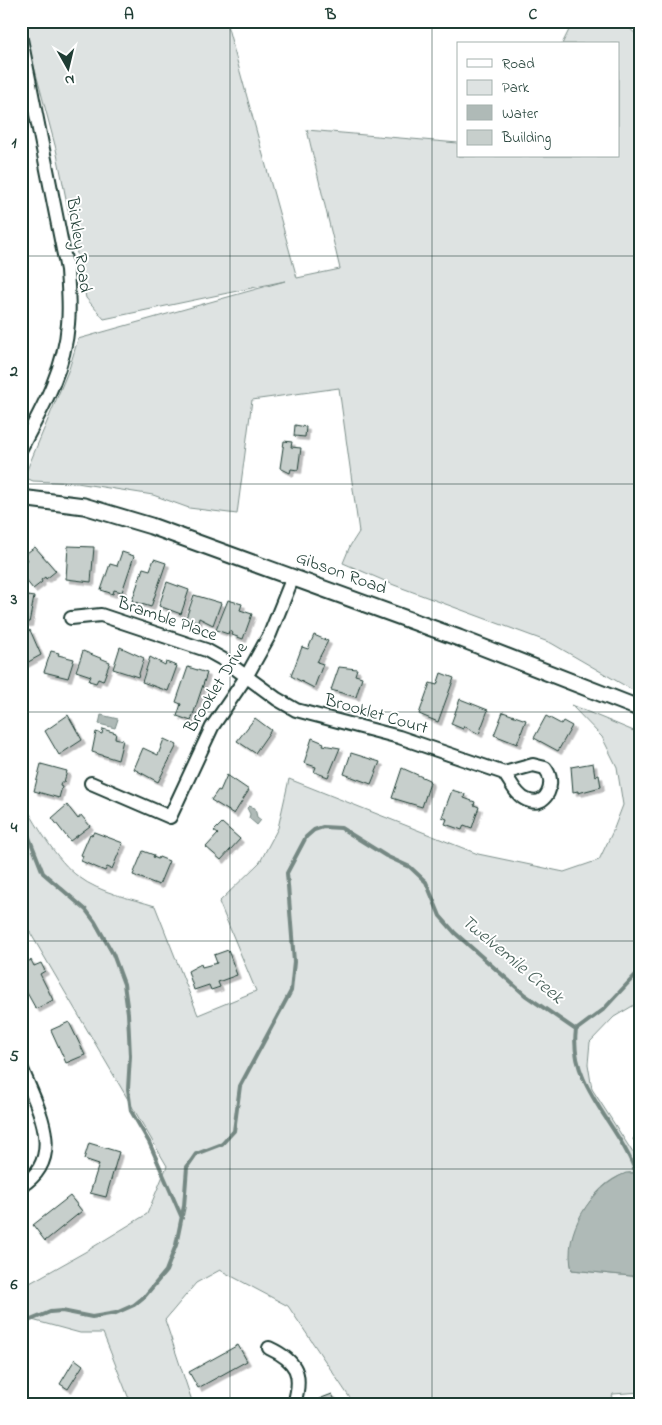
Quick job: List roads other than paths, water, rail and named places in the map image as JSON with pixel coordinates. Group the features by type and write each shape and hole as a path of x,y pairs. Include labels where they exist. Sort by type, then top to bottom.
{"street":[{"name":"Bickley Road","path":"21,39 67,270 69,300 67,331 60,366 21,448"},
{"name":"Gibson Road","path":"21,498 63,502 104,511 293,577 634,706"},
{"name":"Brooklet Drive","path":"91,783 170,818 204,740 246,677 270,634 293,577"},
{"name":"Bramble Place","path":"71,618 101,615 188,644 216,655 246,677"},
{"name":"Brooklet Court","path":"246,677 277,699 301,712 399,737 504,773"},
{"path":"21,1067 39,1107 47,1144 44,1159 21,1186"},
{"path":"269,1348 290,1360 296,1369 298,1386 294,1404"}],"water":[{"path":"101,715 118,719 115,728 99,724"},
{"path":"249,806 255,808 257,817 261,820 257,825 249,818 250,814 247,808"},
{"path":"626,1173 641,1173 641,1277 572,1270 570,1256 571,1241 582,1213 601,1189"}],"waterway":[{"path":"21,817 43,873 86,910 113,954 124,984 128,1013 130,1056 128,1089 131,1111 149,1142 182,1218"},
{"name":"Twelvemile Creek","path":"21,1324 50,1312 62,1311 92,1317 116,1313 134,1305 145,1296 166,1271 176,1245 184,1206 187,1167 196,1154 222,1144 234,1131 240,1086 291,991 294,962 287,873 306,837 314,830 323,827 341,828 386,856 410,867 426,882 440,916 455,933 525,995 576,1030"},
{"name":"Twelvemile Creek","path":"576,1030 603,1010 641,969"},
{"path":"576,1030 576,1050 580,1069 587,1087 619,1138 636,1173"}]}
